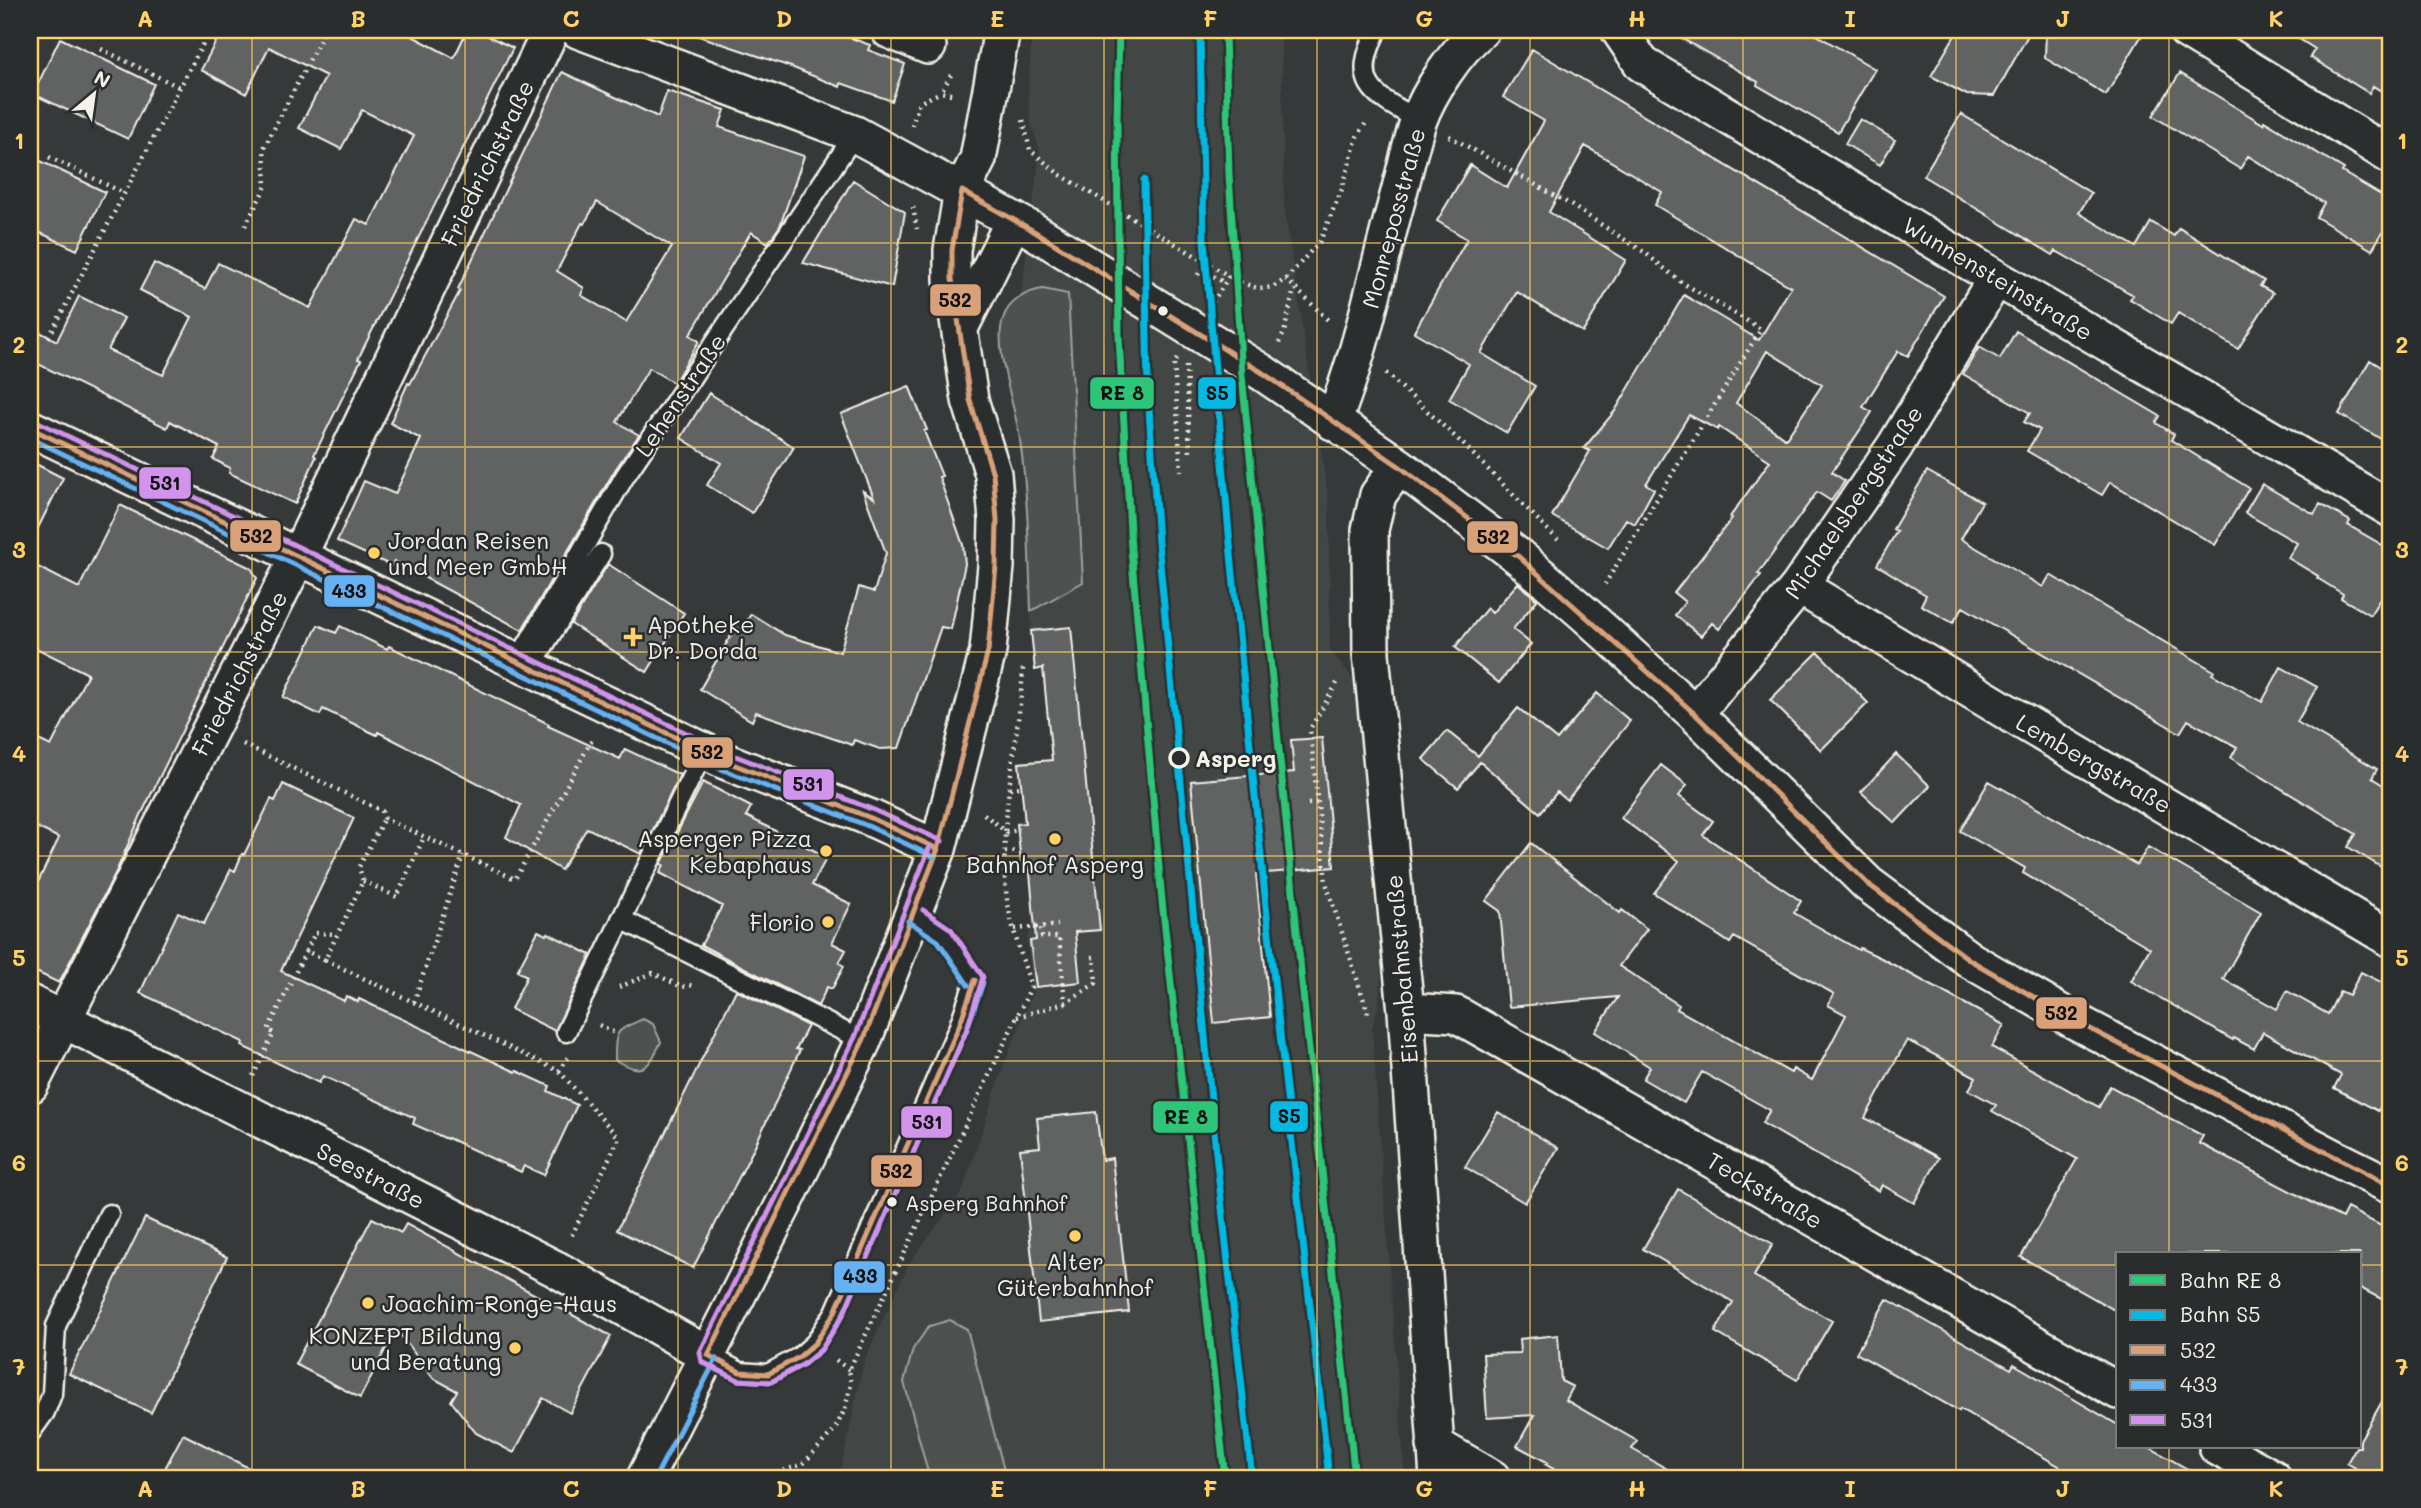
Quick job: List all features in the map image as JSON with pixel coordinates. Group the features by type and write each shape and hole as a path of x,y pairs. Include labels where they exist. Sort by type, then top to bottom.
{"street":[{"name":"Friedrichstraße","path":"30,1085 298,557 551,30"},
{"path":"578,30 855,134 1028,228 1164,309 1399,466 1519,557 1695,714 1868,884 1970,960 2087,1027 2391,1186"},
{"path":"889,30 928,46"},
{"path":"645,1478 863,1041 939,849 988,651 998,520 993,474 970,400 952,279 952,250 962,191 978,159 1002,30"},
{"name":"Monreposstraße","path":"1333,422 1359,348 1419,120 1433,92 1465,43 1481,30"},
{"name":"Wunnensteinstraße","path":"1619,30 1642,64 1996,278 2391,509"},
{"path":"2186,30 2391,156"},
{"path":"960,328 1028,228"},
{"name":"Michaelsbergstraße","path":"1695,714 1798,586 1895,446 1996,278"},
{"path":"30,428 725,761 871,818 939,849"},
{"name":"Eisenbahnstraße","path":"1399,466 1378,495 1370,530 1371,654 1406,1011 1436,1462"},
{"name":"Lembergstraße","path":"1798,586 2391,939"},
{"name":"Seestraße","path":"30,1003 556,1269 708,1355"},
{"name":"Teckstraße","path":"1406,1011 1455,1014 2116,1390"},
{"path":"2219,1448 2273,1478"},
{"path":"1436,1462 1492,1478"}],"lane":[{"path":"1377,30 1366,52 1366,79 1380,99 1419,120"},
{"name":"Lehenstraße","path":"523,665 625,476 855,134"},
{"path":"523,665 601,554"},
{"path":"566,1032 704,751"},
{"path":"708,1355 740,1372 768,1374 799,1357 815,1343 835,1312 959,1026 975,980 944,934 913,914"},
{"path":"621,919 863,1041"},
{"path":"30,1433 45,1412 52,1394 56,1326 109,1214"}],"path":[{"path":"49,337 210,30"},
{"path":"245,226 266,186 264,148 325,30"},
{"path":"101,49 179,87"},
{"path":"1041,159 1059,174 1239,282 1260,289 1273,287 1286,279 1320,241 1342,190 1357,137 1380,99"},
{"path":"1419,120 1566,202 1644,252 1681,282 1761,329 1604,585 1594,576"},
{"path":"49,157 124,193"},
{"path":"1153,238 1157,232"},
{"path":"1198,275 1202,270 1225,283"},
{"path":"1207,313 1229,276"},
{"path":"1286,279 1463,444 1566,548"},
{"path":"1284,333 1294,289"},
{"path":"1181,353 1174,364 1181,471"},
{"path":"30,373 35,363"},
{"path":"1186,383 1190,453"},
{"path":"1337,682 1310,729 1326,884 1368,1013"},
{"path":"384,818 515,879 610,706"},
{"path":"211,728 382,811 384,818 359,867 363,881 325,960"},
{"path":"1010,788 1022,787"},
{"path":"1308,804 1318,803"},
{"path":"777,1473 803,1464 835,1429 845,1409 851,1385 849,1370 1031,987 1007,900 1006,832 1018,831"},
{"path":"363,881 397,897 424,837"},
{"path":"1006,852 1020,851"},
{"path":"414,1002 463,855"},
{"path":"1015,929 1058,925"},
{"path":"1041,927 1042,936 1059,937 1065,1003"},
{"path":"252,1079 274,1033 268,1030 315,933 337,934"},
{"path":"306,951 559,1071 619,1138 556,1269"},
{"path":"1017,1017 1065,1003 1096,982 1094,957 1088,958"},
{"path":"611,990 653,973 682,987 695,984"},
{"path":"596,1023 617,1034"},
{"path":"559,1071 572,1051"}],"shaded area":[{"path":"1032,30 1281,30 1284,205 1329,504 1330,650 1354,680 1381,973 1379,1002 1372,1029 1405,1478 836,1478 840,1474 864,1361 910,1262 962,1192 1005,1062 1033,992 1027,938 1034,921 1028,865 1020,865 1016,822 1024,820 1017,762 1050,759 1042,671 1033,671 1027,497 1020,435 1009,395 1001,335 1003,317 1021,296 1040,149 1031,124 1028,93"},
{"path":"1043,289 1068,294 1083,582 1031,611 1023,461 1003,362 1001,332 1009,307 1025,295"},
{"path":"643,1019 653,1024 661,1042 648,1064 632,1068 615,1060 617,1037 622,1029"},
{"path":"950,1320 967,1329 1006,1478 931,1478 927,1469 904,1382 913,1349 929,1326"}],"building":[{"path":"222,30 401,30 454,58 467,30 476,30 513,48 358,359 361,360 314,455 316,457 295,504 229,473 230,468 213,459 219,447 170,421 167,428 30,360 30,327 57,341 79,296 124,318 108,350 163,375 192,317 140,290 154,263 205,289 218,263 310,308 356,219 369,225 414,136 362,110 341,149 299,128 326,76 269,47 246,94 201,70"},
{"path":"697,30 830,30 870,45 868,50 905,64 892,101 841,83 840,87 791,67 696,35"},
{"path":"1667,30 1808,30 1875,69 1838,132"},
{"path":"1958,30 2031,30 1994,96 1967,95 1931,76"},
{"path":"2046,30 2145,30 2106,95 2045,58"},
{"path":"2285,30 2391,30 2391,97 2373,86 2369,93 2310,57 2315,49"},
{"path":"60,38 154,84 128,139 33,94"},
{"path":"1532,49 1944,296 1908,356 1898,351 1863,407 1872,412 1832,472 1845,481 1831,501 1817,492 1758,574 1761,575 1719,629 1712,623 1701,636 1675,615 1685,602 1674,593 1732,518 1730,517 1770,461 1719,427 1718,430 1689,415 1646,484 1654,489 1635,524 1626,519 1608,548 1552,516 1590,451 1584,448 1615,411 1684,295 1759,340 1791,287 1655,205 1662,192 1585,146 1549,212 1626,260 1583,332 1517,292 1481,353 1535,386 1507,433 1449,399 1469,364 1414,332 1467,239 1437,221 1470,165 1507,188 1544,121 1503,97","holes":["1767,351 1822,385 1786,439 1736,403"]},
{"path":"562,72 658,117 667,91 725,110 719,127 804,156 780,226 768,243 751,232 690,335 699,341 674,383 649,368 617,422 639,435 615,470 522,630 394,561 392,566 337,541 364,481 395,494 421,439 390,423 408,383 410,384 460,291 458,289","holes":["597,202 672,247 626,322 581,295 584,288 557,271 582,223 584,224"]},
{"path":"2180,73 2344,169 2342,172 2391,201 2391,218 2372,250 2316,217 2324,203 2248,156 2240,169 2153,116"},
{"path":"1961,114 2091,193 2079,213 2136,247 2151,222 2174,236 2179,228 2264,281 2260,286 2273,293 2238,349 2178,313 2171,324 2130,299 2133,295 2056,251 2053,255 1923,176"},
{"path":"1860,119 1895,140 1880,165 1845,144"},
{"path":"30,156 105,192 77,250 30,228"},
{"path":"853,180 905,212 892,287 803,263"},
{"path":"2016,331 2160,416 2156,423 2174,434 2171,440 2249,488 2215,545 2110,482 2102,495 2027,451 2040,430 2024,422 2030,413 1963,374 1979,347 2000,359"},
{"path":"2370,360 2391,373 2391,445 2339,414"},
{"path":"909,386 942,476 939,477 963,545 965,564 951,629 941,627 899,748 880,749 854,740 852,745 756,712 752,721 700,689 736,627 741,630 751,614 785,635 840,652 859,587 874,592 886,553 863,491 874,498 841,414"},
{"path":"709,393 794,447 752,513 707,485 721,463 681,438"},
{"path":"30,461 63,478 30,544"},
{"path":"1927,471 1982,502 1961,539 2043,587 2050,575 2262,702 2281,667 2317,687 2297,722 2377,769 2372,778 2391,790 2391,873 2348,847 2356,834 2231,758 2237,747 2188,720 2180,733 1963,607 1953,623 1921,605 1926,595 1877,565 1897,531 1893,529"},
{"path":"2262,484 2314,514 2320,504 2350,521 2348,525 2391,550 2391,605 2380,599 2370,615 2341,598 2343,594 2288,558 2297,543 2245,513"},
{"path":"120,505 251,568 257,578 141,815 117,870 59,983 30,969 30,899 59,838 30,824 30,736 51,746 88,674 30,645 30,563 79,588"},
{"path":"608,564 684,613 647,672 571,624"},
{"path":"1518,583 1537,600 1513,629 1531,644 1499,683 1455,647 1487,608 1492,613"},
{"path":"318,625 336,633 340,626 387,649 389,646 620,759 625,749 680,775 641,854 587,828 561,870 506,837 521,805 378,732 377,735 323,709 320,715 283,697"},
{"name":"Bahnhof Asperg","path":"1071,627 1100,930 1075,932 1080,982 1036,987 1030,941 1036,940 1029,862 1021,863 1017,824 1025,823 1019,763 1052,760 1043,668 1035,670 1031,631"},
{"path":"1818,652 1868,703 1821,750 1770,700"},
{"path":"1597,693 1630,721 1567,800 1557,792 1540,813 1480,762 1458,788 1423,759 1447,731 1478,756 1518,708 1557,740"},
{"path":"1322,738 1334,867 1256,874 1270,1017 1214,1023 1191,781 1294,772 1291,740"},
{"path":"1896,754 1930,786 1895,823 1861,792"},
{"path":"1661,765 1687,785 1679,796 1713,821 1703,835 1801,901 1794,913 2004,1025 1992,1047 2099,1107 2110,1086 2203,1136 2199,1143 2330,1212 2342,1218 2347,1208 2391,1231 2391,1304 2362,1289 2362,1252 2116,1252 2116,1311 2021,1257 2077,1159 1992,1111 1996,1105 1969,1090 1976,1077 1907,1040 1865,1118 1939,1158 1914,1203 1882,1185 1879,1191 1762,1123 1770,1110 1702,1072 1684,1103 1643,1079 1650,1067 1595,1032 1618,997 1509,1007 1500,911 1486,901 1531,843 1620,913 1622,910 1647,929 1619,966 1679,1005 1677,1009 1791,1073 1793,1069 1812,1080 1846,1015 1828,1005 1834,994 1734,937 1730,943 1654,893 1679,861 1621,818"},
{"path":"1989,781 2137,865 2148,847 2261,912 2223,979 2277,1009 2287,991 2328,1014 2340,991 2349,995 2361,972 2391,987 2391,1087 2378,1111 2334,1088 2341,1075 2263,1032 2254,1049 2234,1038 2233,1040 2131,981 2150,948 2023,873 2025,868 1960,831"},
{"path":"703,782 751,807 746,816 827,857 812,885 851,904 832,943 846,950 839,963 844,966 832,989 827,987 818,1006 701,945 722,906 660,873 664,865 661,864"},
{"path":"283,784 354,818 281,971 344,1001 346,996 358,1002 359,999 550,1086 548,1091 577,1105 544,1175 524,1166 521,1172 413,1124 415,1118 323,1076 319,1083 242,1046 243,1042 140,993 178,912 204,924 231,869 235,871 271,799 275,801"},
{"path":"538,931 546,935 548,933 591,955 555,1031 511,1009 527,976 517,971"},
{"path":"736,990 808,1026 796,1049 800,1050 752,1152 693,1268 617,1230"},
{"name":"Alter Güterbahnhof","path":"1096,1112 1102,1160 1112,1158 1129,1312 1039,1322 1020,1149 1040,1147 1037,1118"},
{"path":"1498,1112 1558,1148 1525,1203 1465,1167"},
{"path":"1678,1189 1773,1244 1754,1276 1832,1321 1797,1380 1715,1332 1733,1302 1643,1249"},
{"path":"145,1218 227,1257 151,1413 69,1374"},
{"path":"372,1218 401,1233 406,1224 611,1336 570,1413 543,1398 514,1453 476,1433 451,1401 457,1391 433,1378 396,1329 360,1398 295,1364"},
{"path":"1887,1299 2011,1369 2014,1364 2116,1424 2116,1448 2151,1448 2203,1478 2080,1478 1856,1353"},
{"path":"1558,1335 1561,1381 1573,1387 1566,1400 1637,1441 1632,1449 1683,1478 1569,1478 1517,1446 1534,1415 1487,1418 1483,1354 1520,1353 1519,1339"},
{"path":"2391,1386 2391,1478 2372,1478 2347,1463 2355,1448 2362,1448 2362,1437"},
{"path":"183,1434 268,1478 160,1478"}],"transit line":[{"path":"1119,30 1119,337 1131,549 1162,901 1225,1478"},
{"path":"1225,30 1229,175 1242,375 1304,1003 1355,1478"},
{"name":"532","path":"708,1355 863,1041 938,849 988,651 996,566 997,520 993,474 970,400 952,279 952,250 962,191 1032,230 1263,373 1399,466 1519,557 1695,714 1868,884 1970,960 2075,1021 2391,1186"},
{"name":"531","path":"34,420 728,753 874,810 942,841"},
{"name":"532","path":"30,428 725,761 871,818 938,849"},
{"name":"433","path":"30,438 721,769 868,826 934,857"},
{"name":"531","path":"923,910 951,929 983,977 967,1029 843,1315 821,1350 804,1364 771,1382 738,1380 702,1362 700,1352 855,1037 930,846"},
{"name":"433","path":"908,921 938,941 968,985"},
{"name":"532","path":"708,1355 740,1372 768,1374 799,1357 815,1343 835,1312 959,1026 975,980"},
{"name":"433","path":"704,1363 738,1380 771,1382 804,1364 821,1350 843,1315 967,1029 983,983"},
{"name":"433","path":"655,1478 716,1359"}],"rail line":[{"name":"S5","path":"1200,30 1204,240 1229,534 1266,907 1329,1478"},
{"name":"S5","path":"1144,180 1148,394 1158,542 1217,1163 1252,1478"}],"place":[{"name":"Jordan Reisen und Meer GmbH","path":"374,553"},
{"name":"Apotheke Dr. Dorda","path":"633,637"},
{"name":"Asperg","path":"1179,758"},
{"name":"Bahnhof Asperg","path":"1055,839"},
{"name":"Asperger Pizza Kebaphaus","path":"826,851"},
{"name":"Florio","path":"828,922"},
{"name":"Asperg Bahnhof","path":"892,1202"},
{"name":"Alter Güterbahnhof","path":"1075,1236"},
{"name":"Joachim-Ronge-Haus","path":"368,1303"},
{"name":"KONZEPT Bildung und Beratung","path":"515,1348"}]}
